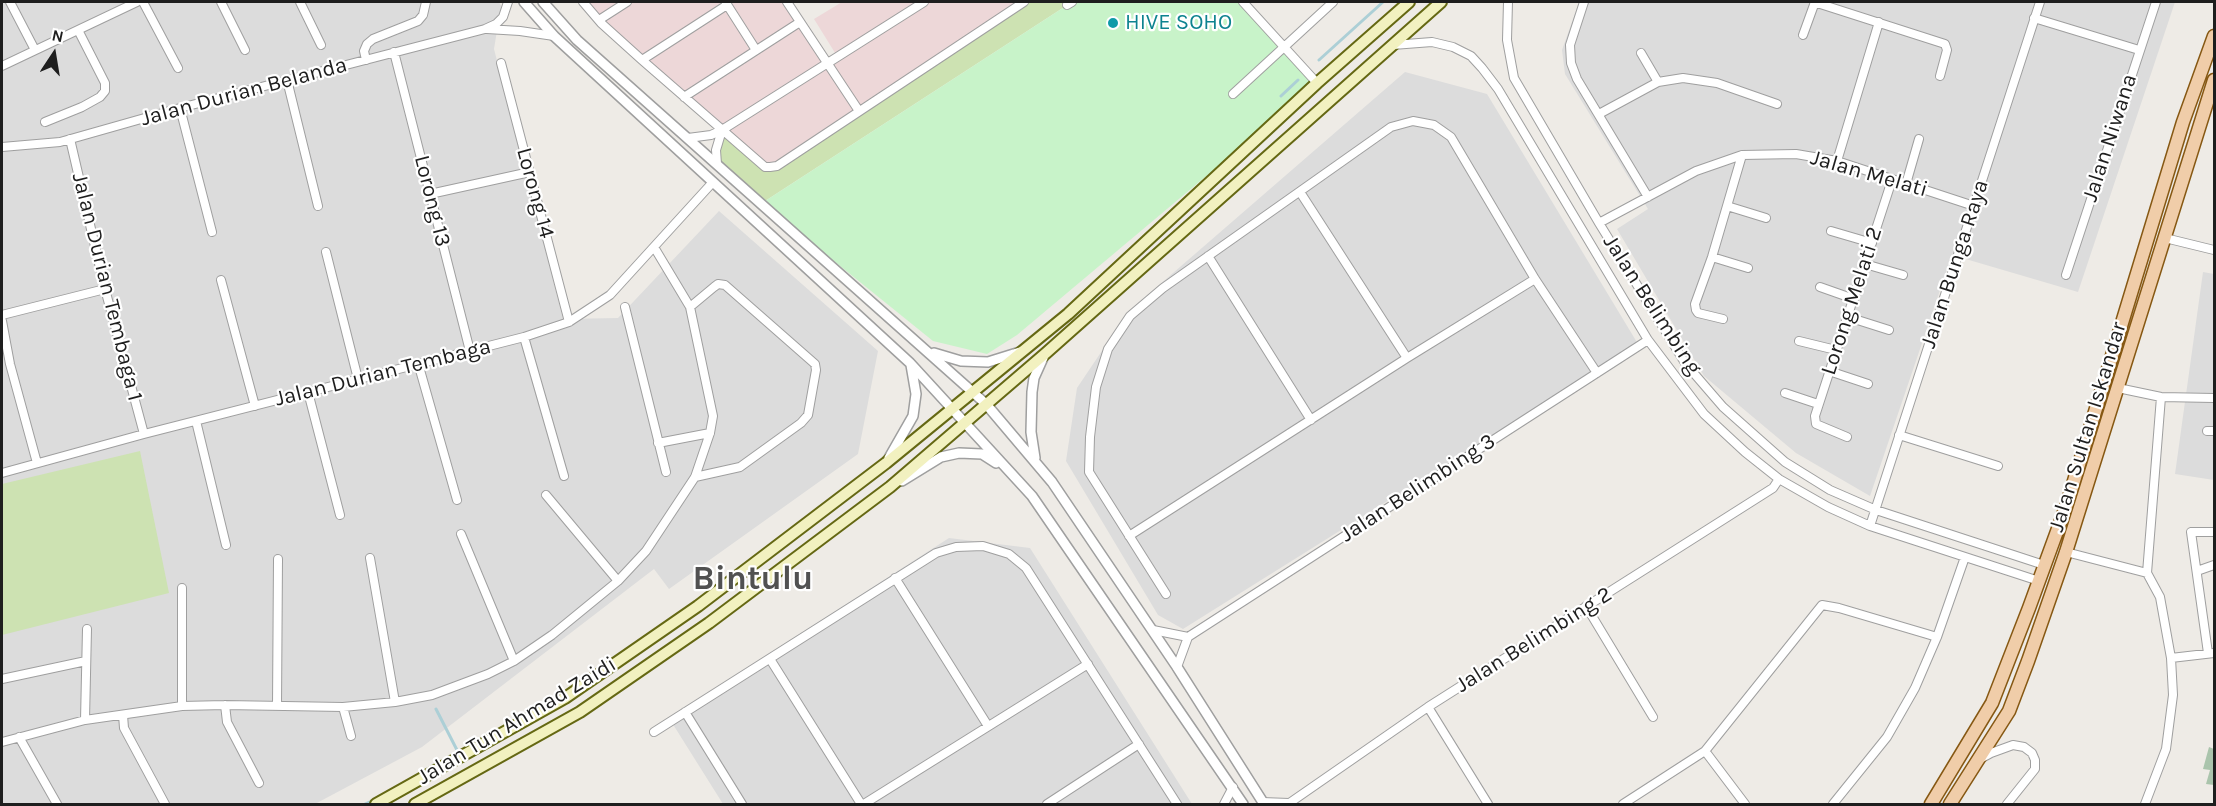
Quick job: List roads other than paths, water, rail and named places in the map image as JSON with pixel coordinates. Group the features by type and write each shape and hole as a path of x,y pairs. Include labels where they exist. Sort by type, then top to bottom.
{"main road":[{"name":"Jalan Tun Ahmad Zaidi","path":"376,804 565,698 698,606 886,463 1068,314 1317,83 1409,2"},
{"name":"Jalan Tun Ahmad Zaidi","path":"415,804 580,712 709,623 890,487 1046,353 1441,2"},
{"name":"Jalan Sultan Iskandar","path":"1931,804 1992,703 2039,582 2067,504 2183,122 2214,36"},
{"name":"Jalan Sultan Iskandar","path":"1950,804 2009,711 2066,552 2214,80"}],"street":[{"path":"10,2 35,50"},
{"path":"2,66 136,2"},
{"path":"143,2 178,68"},
{"path":"221,2 245,50"},
{"path":"301,2 321,45"},
{"path":"366,60 364,51 367,44 373,39 418,21 423,15 426,2"},
{"path":"485,29 503,16 508,2"},
{"path":"524,2 554,36 910,363 1032,496 1243,804"},
{"path":"543,2 577,40 986,404 1052,482 1178,667 1263,803"},
{"path":"583,2 598,20 642,60 765,167 777,166 1024,2"},
{"path":"598,20 627,2"},
{"path":"787,2 859,111"},
{"path":"688,138 711,135 722,130 924,2"},
{"path":"1243,2 1317,83"},
{"path":"1233,94 1333,2"},
{"name":"Jalan Belimbing","path":"1508,2 1507,40 1514,78 1685,363 1723,407 1785,462 1830,490 1876,510 2044,565"},
{"path":"1584,2 1570,45 1571,63 1577,79 1648,197"},
{"path":"1803,35 1814,2 1945,44 1947,50 1940,76"},
{"name":"Jalan Bunga Raya","path":"1870,526 2040,2"},
{"name":"Jalan Niwana","path":"2066,275 2156,2"},
{"path":"642,60 726,3 756,50"},
{"path":"2034,18 2139,50"},
{"path":"684,97 800,22"},
{"path":"1837,161 1879,22"},
{"path":"485,29 554,36"},
{"name":"Jalan Durian Belanda","path":"2,147 60,142 180,108 485,29"},
{"path":"45,122 100,98 105,91 105,83 78,30"},
{"name":"Jalan Belimbing","path":"1393,45 1432,42 1453,47 1471,56 1482,68 1498,89 1648,340 1704,414 1745,452 1779,479 1828,507 1870,526 2039,582"},
{"name":"Lorong 13","path":"394,52 470,351"},
{"path":"1641,53 1658,82"},
{"name":"Lorong 14","path":"501,63 569,322"},
{"path":"1599,114 1658,82 1683,78 1718,83 1777,104"},
{"path":"287,80 318,206"},
{"path":"180,108 212,232"},
{"path":"1166,594 1089,472 1090,437 1096,387 1108,349 1130,316 1163,288 1391,127 1413,121 1434,125 1451,136 1535,279 1598,373"},
{"path":"717,164 716,150 722,130"},
{"name":"Jalan Durian Tembaga 1","path":"70,139 105,289 144,434"},
{"path":"1906,184 1918,139"},
{"name":"Jalan Melati","path":"1599,223 1696,171 1742,155 1796,153 1837,161 1974,206"},
{"path":"1723,319 1698,313 1695,304 1742,155"},
{"path":"430,194 530,172"},
{"name":"Lorong Melati 2","path":"1847,437 1816,424 1818,404 1892,180"},
{"name":"Jalan Durian Tembaga","path":"2,473 144,434 524,337 577,319 610,295 713,182"},
{"path":"1300,192 1407,358"},
{"path":"1727,206 1766,218"},
{"path":"1831,231 1872,243"},
{"path":"2165,238 2214,250"},
{"path":"2,742 85,720 182,706 343,707 395,702 432,695 461,685 514,661 552,635 618,581 646,551 694,477 710,433 713,416 690,307 654,247"},
{"path":"326,252 358,379"},
{"path":"1208,256 1311,420"},
{"path":"1712,256 1748,268"},
{"path":"1865,264 1903,275"},
{"path":"1129,536 1535,279"},
{"path":"221,280 255,406"},
{"path":"690,307 718,284 725,285 815,364 816,370 808,415 801,423 740,467 694,477"},
{"path":"1820,287 1854,299"},
{"path":"2,315 105,289"},
{"path":"624,307 666,472"},
{"path":"1848,317 1889,330"},
{"path":"2,321 10,364 37,463"},
{"path":"524,337 564,476"},
{"name":"Jalan Belimbing 3","path":"1188,637 1648,340"},
{"path":"918,342 936,355 961,361 988,362 1028,348"},
{"path":"1799,342 1836,350"},
{"path":"1036,461 1031,432 1032,392 1038,366 1046,353"},
{"path":"418,363 457,500"},
{"path":"886,463 913,416 916,394 910,363"},
{"path":"2,366 10,364"},
{"path":"1829,371 1868,384"},
{"path":"2118,388 2160,397 2214,398"},
{"path":"308,392 340,515"},
{"path":"1785,393 1818,404"},
{"path":"2145,804 2166,749 2173,695 2171,658 2160,597 2147,573 2160,397"},
{"path":"196,422 226,545"},
{"path":"658,443 710,433"},
{"path":"1899,435 1998,466"},
{"path":"890,487 941,457 959,453 982,454 1010,473"},
{"name":"Jalan Belimbing 2","path":"1263,803 1288,803 1428,707 1773,488 1779,479"},
{"path":"546,495 618,581"},
{"path":"2171,658 2211,653 2191,532 2214,532"},
{"path":"462,534 514,661"},
{"path":"654,732 936,553 956,547 983,546 1009,554 1026,568 1177,804"},
{"path":"2066,552 2147,573"},
{"path":"1833,804 1851,785 1887,737 1915,688 1937,637 1965,557"},
{"path":"370,558 395,702"},
{"path":"277,706 278,559"},
{"path":"2196,571 2214,566"},
{"path":"895,578 988,726"},
{"path":"182,588 182,706"},
{"path":"1623,804 1705,751 1822,605 1937,637"},
{"path":"1586,606 1653,717"},
{"path":"85,720 87,629"},
{"path":"1153,630 1188,637 1178,667"},
{"path":"770,659 862,804 1088,664"},
{"path":"2,679 86,661"},
{"path":"225,705 227,722 259,783"},
{"path":"343,707 351,736"},
{"path":"1428,707 1488,804"},
{"path":"685,712 742,804"},
{"path":"123,715 124,728 165,804"},
{"path":"19,738 57,804"},
{"path":"1047,804 1139,744"},
{"path":"1980,759 2013,746 2024,747 2032,753 2035,769 2007,804"},
{"path":"1705,751 1746,804"},
{"path":"1224,804 1233,787"}],"waterway":[{"path":"1319,60 1383,2"},
{"path":"1281,96 1298,80"},
{"path":"436,709 458,752 456,754"},
{"path":"365,804 374,800"}],"place":[{"name":"HIVE SOHO","path":"1113,23"}],"district":[{"name":"Bintulu","path":"753,579"}]}
